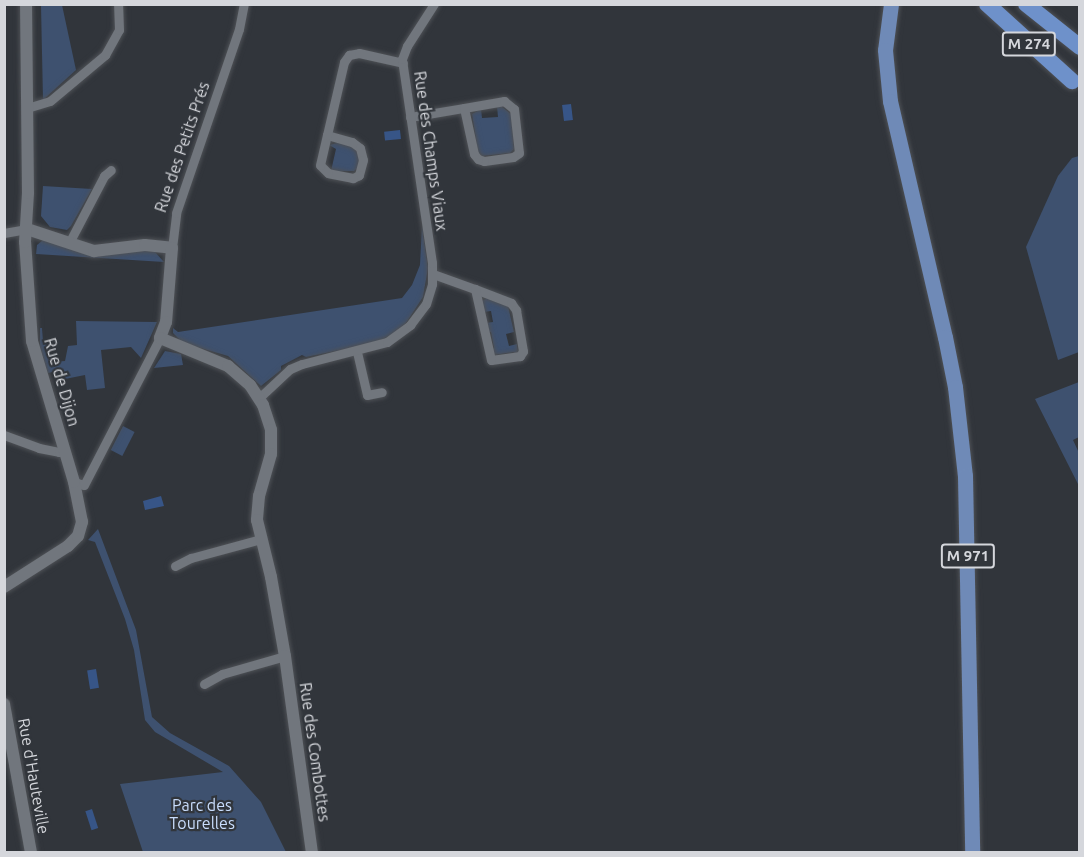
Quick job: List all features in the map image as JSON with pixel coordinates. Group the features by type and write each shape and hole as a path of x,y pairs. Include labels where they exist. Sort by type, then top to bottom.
{"highway":[{"name":"M 274","path":"987,4 1072,81"},
{"name":"M 274","path":"1026,4 1080,46"}],"main road":[{"name":"M 971","path":"891,4 885,50 890,101 945,337 955,387 964,465 972,852"}],"street":[{"name":"Rue de Dijon","path":"4,587 68,546 78,536 82,513 32,341 25,243 27,229 26,4"},
{"path":"27,108 50,101 105,55 119,30 118,4"},
{"name":"Rue des Petits Prés","path":"160,338 166,322 176,213 235,40 244,4"},
{"name":"Rue des Champs Viaux","path":"260,397 290,369 387,342 410,325 426,304 433,274 403,63 406,46 434,4"},
{"path":"327,135 352,142 360,148 363,160 359,175 353,177 322,171 320,165 344,62 349,55 358,53 403,63"},
{"path":"410,117 464,108 504,102 510,104 514,109 519,153 513,157 484,161 478,159 474,154 464,108"},
{"path":"69,243 99,184 111,170"},
{"path":"4,233 27,229 99,251 146,245 172,248"},
{"path":"433,274 475,289 514,306 523,351 520,356 491,360 475,289"},
{"path":"74,482 84,485 144,373 160,338"},
{"name":"Rue des Combottes","path":"160,338 228,366 260,397 268,418 272,442 269,465 257,505 261,539 271,577 285,656 312,852"},
{"path":"357,352 367,395 382,392"},
{"path":"4,435 39,448 59,452 64,450"},
{"path":"175,566 191,558 261,539"},
{"path":"204,684 222,674 285,656"},
{"name":"Rue d'Hauteville","path":"4,704 31,852"}],"green space":[{"path":"41,5 62,5 76,70 43,100"},
{"path":"501,106 511,114 514,149 510,153 482,156 478,152 472,114 481,109 482,118 498,117 497,107"},
{"path":"341,142 349,144 359,154 359,167 354,171 331,171 336,149 329,145"},
{"path":"1079,156 1079,352 1058,360 1026,247 1058,176 1072,158"},
{"path":"43,186 92,189 67,230 50,227 41,216"},
{"path":"422,226 428,268 423,297 406,323 391,335 375,343 306,357 302,355 281,366 281,370 261,386 228,356 183,343 173,333 173,328 178,332 402,298 412,285 420,265"},
{"path":"43,240 155,252 164,262 36,254 37,245"},
{"path":"487,298 508,306 514,332 506,334 509,346 517,344 518,352 515,354 514,352 494,355 491,350 494,348 491,332 488,332 486,323 493,322 491,311 484,312 482,301"},
{"path":"76,321 157,322 141,358 131,347 101,350 105,388 87,390 85,375 65,379 60,374 59,380 55,380 53,372 48,373 40,347 40,328 42,328 43,342 51,342 53,362 65,361 68,346 77,345"},
{"path":"165,351 181,354 183,365 154,368"},
{"path":"1079,382 1079,437 1073,440 1079,453 1079,486 1035,399"},
{"path":"123,426 135,432 122,456 111,450"},
{"name":"Parc des Tourelles","path":"98,529 136,630 152,717 170,733 229,766 261,802 286,852 143,852 120,784 223,772 155,732 145,720 134,650 125,619 95,542 88,540"}],"shaded area":[{"path":"571,104 573,120 564,121 562,105"},
{"path":"400,130 401,139 385,141 384,132"},
{"path":"161,496 164,506 145,510 143,501"},
{"path":"96,669 99,688 90,689 87,670"},
{"path":"92,809 98,828 92,830 85,811"}]}
